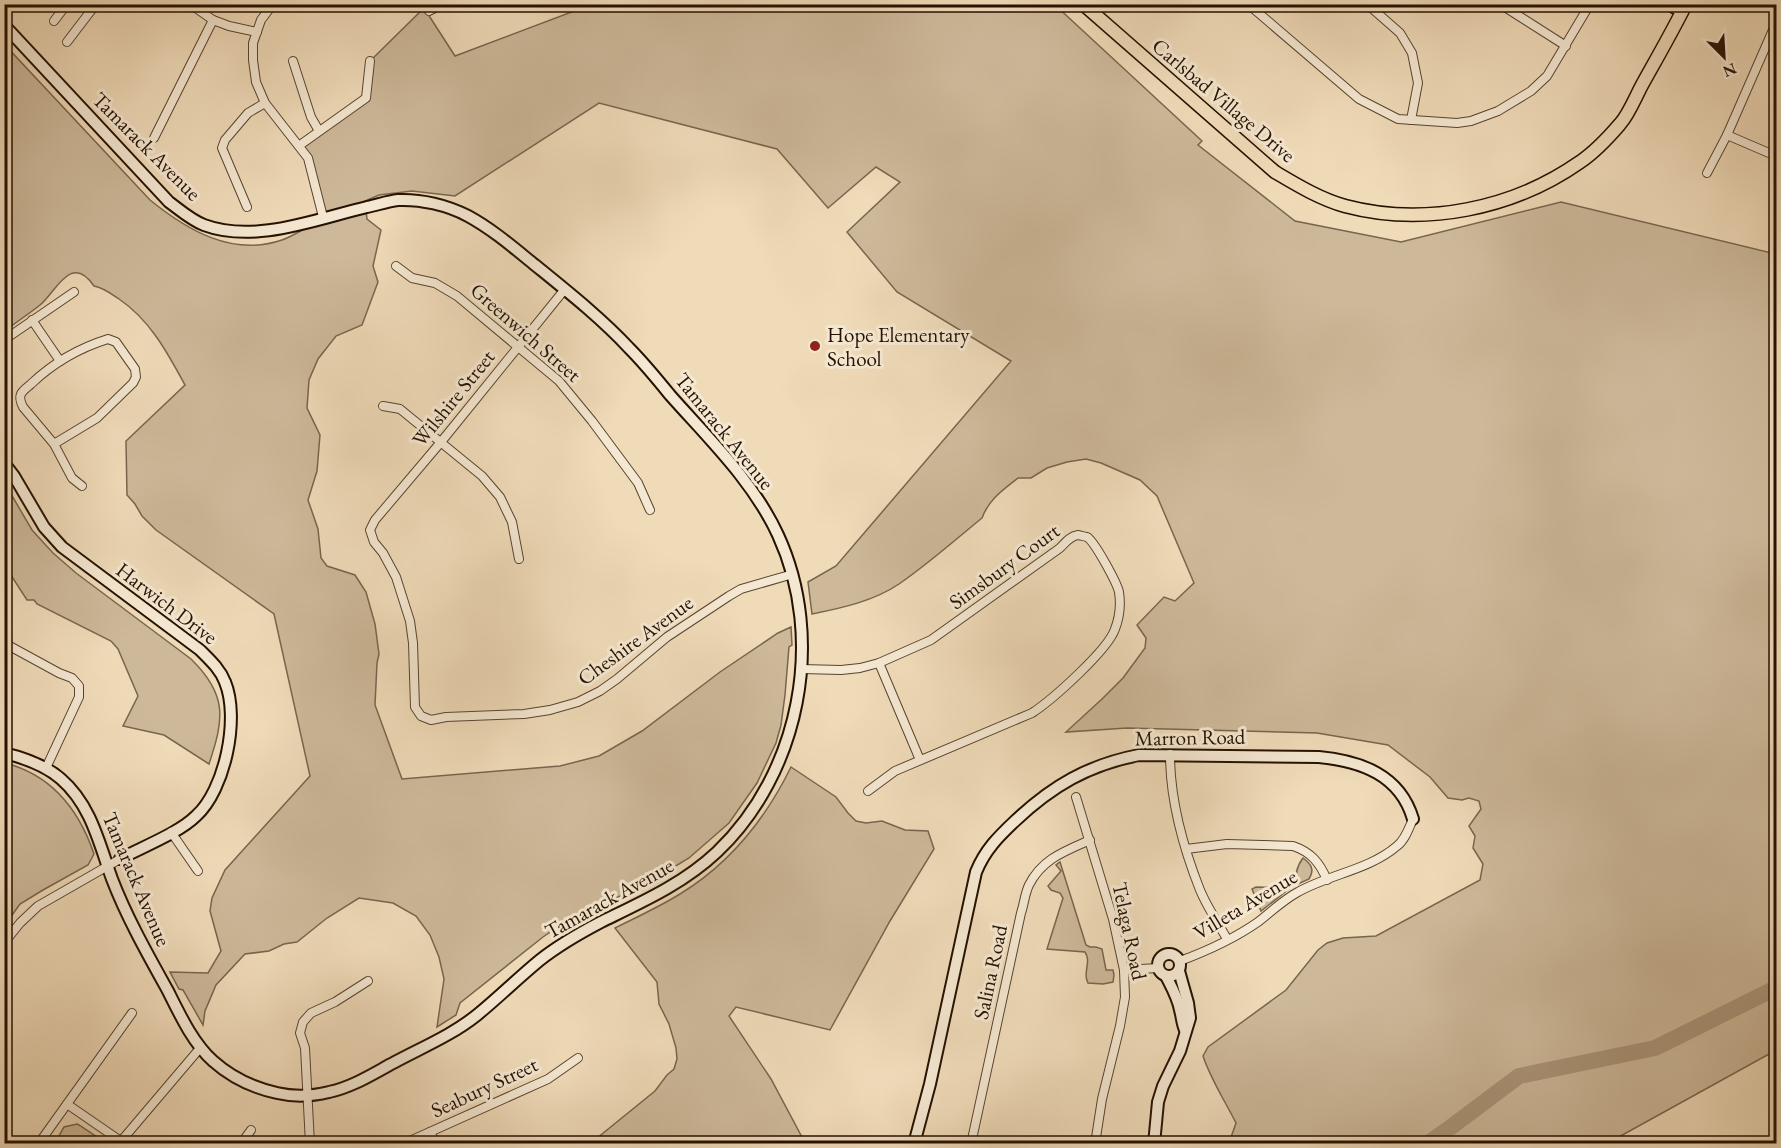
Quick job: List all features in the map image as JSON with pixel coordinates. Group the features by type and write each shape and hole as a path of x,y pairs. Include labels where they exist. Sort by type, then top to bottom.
{"main road":[{"name":"Carlsbad Village Drive","path":"1083,4 1275,172 1343,206 1379,213 1431,214 1461,211 1514,197 1537,187 1580,162 1596,149 1622,122 1684,8"},
{"path":"1668,4 1684,8"},
{"name":"Tamarack Avenue","path":"4,25 169,202 193,220 208,226 244,233 274,230 396,200 441,205 465,214 484,225 564,289 630,348 753,491 777,532 793,574 800,606 802,645 797,698 788,738 776,768 761,798 742,825 718,851 689,875 660,893 577,934 543,958 473,1018 451,1032 346,1087 308,1095 275,1093 247,1084 211,1060 181,1016 133,928 96,829 84,805 63,780 46,768 24,758 4,753"},
{"name":"Harwich Drive","path":"4,463 44,527 62,547 200,650 216,666 225,682 231,703 231,729 219,784 209,802 195,817 120,859"},
{"name":"Marron Road","path":"914,1143 930,1084 976,872 983,856 996,839 1022,814 1070,778 1118,759 1139,755 1336,759 1376,773 1394,785 1409,803 1413,819"},
{"path":"1154,1143 1158,1102 1180,1051 1190,1018 1180,966 1174,954 1166,954 1160,958 1162,972 1174,992 1185,1030"},
{"path":"1162,972 1173,976 1180,966"}],"street":[{"path":"54,21 67,4"},
{"path":"67,42 96,4"},
{"path":"190,4 213,20 257,32"},
{"path":"273,4 261,20 253,43 256,82 265,103 308,158 323,218"},
{"path":"429,12 443,4"},
{"path":"1248,4 1359,99 1398,119 1457,123 1471,121 1498,111 1531,91 1547,76 1590,4"},
{"path":"1367,4 1400,33 1412,53 1418,83 1411,120"},
{"path":"1500,4 1566,46"},
{"path":"154,138 213,20"},
{"path":"1707,173 1727,135 1776,23"},
{"path":"293,61 311,117 319,131"},
{"path":"300,145 366,98 370,61"},
{"path":"247,207 222,148 225,140 248,113 265,103"},
{"path":"1727,135 1776,156"},
{"name":"Greenwich Street","path":"396,266 412,278 435,283 457,296 559,381 638,483 650,510"},
{"name":"Wilshire Street","path":"421,716 415,707 410,621 396,577 374,542 370,530 375,520 564,289"},
{"path":"4,340 74,292"},
{"path":"32,320 60,360"},
{"path":"54,444 97,418 133,383 136,377 135,369 116,342 108,339 60,360 42,373 21,394 20,401 23,407 54,444 72,478 82,486"},
{"path":"383,406 400,409 482,476 500,497 512,522 519,559"},
{"name":"Simsbury Court","path":"801,669 860,668 879,663 930,640 1060,548 1070,538 1079,535 1088,538 1110,570 1118,590 1120,610 1115,630 1106,645 1044,705 1032,713 895,771 868,791"},
{"name":"Cheshire Avenue","path":"421,716 431,720 446,717 524,714 578,702 617,680 667,637 729,596 741,589 793,574"},
{"path":"4,643 72,678 79,686 79,697 46,768"},
{"path":"879,663 920,760"},
{"path":"1170,754 1173,802 1186,849 1201,891 1227,939"},
{"name":"Telaga Road","path":"1076,797 1113,919 1124,970 1125,997 1101,1099 1095,1143"},
{"name":"Villeta Avenue","path":"1180,966 1256,923 1296,893 1361,867 1390,852 1403,841 1413,819"},
{"path":"171,832 198,871"},
{"name":"Salina Road","path":"971,1143 1029,885 1041,868 1056,856 1090,840"},
{"path":"1186,849 1227,844 1293,846 1303,849 1314,858 1322,868 1327,880"},
{"name":"Harwich Drive","path":"4,943 38,906 120,859"},
{"path":"1124,970 1162,972"},
{"path":"310,1143 305,1048 300,1033 303,1022 311,1013 368,981"},
{"path":"40,1143 132,1012"},
{"path":"67,1104 123,1142 201,1047"},
{"name":"Seabury Street","path":"403,1143 548,1079 578,1058"},
{"path":"241,1143 251,1130"},
{"path":"430,1132 436,1143"}],"shaded area":[{"path":"1054,4 1202,141 1198,145 1295,221 1401,242 1561,202 1776,254 1776,1054 1769,1054 1608,1143 1229,1143 1236,1123 1206,1065 1203,1056 1208,1047 1286,990 1318,950 1327,943 1343,938 1376,936 1480,880 1483,864 1473,848 1475,836 1469,826 1481,809 1479,801 1469,798 1462,800 1448,798 1430,777 1388,745 1317,733 1127,728 1066,732 1123,678 1145,648 1146,638 1137,625 1164,597 1175,601 1194,583 1157,496 1140,480 1101,463 1086,459 1067,462 1047,468 1031,478 1018,478 993,500 982,518 899,584 868,599 812,614 808,582 836,566 1011,361 897,292 847,232 900,182 876,167 828,208 777,149 599,103 455,196 412,191 379,195 365,201 367,219 381,230 373,266 378,282 362,325 336,336 318,359 309,380 307,408 320,435 317,471 308,500 318,529 321,558 327,566 355,575 366,592 375,624 379,654 375,705 402,779 560,766 599,756 642,731 720,672 778,633 791,627 792,645 789,647 781,725 776,743 757,783 729,823 689,858 643,886 571,918 543,937 460,1003 456,1015 437,1027 444,979 439,957 430,935 416,916 393,903 359,898 327,918 297,942 284,944 269,951 245,954 216,985 205,1011 203,1025 170,972 208,973 221,951 210,911 212,898 225,870 310,776 274,614 156,530 142,516 127,495 126,441 185,385 157,338 130,307 107,291 94,286 86,277 78,273 64,278 40,305 5,331 4,44 150,200 179,221 211,238 245,245 282,240 323,218 308,158 300,145 366,98 370,61 424,8 455,56 590,5"},
{"path":"4,482 32,530 53,553 76,573 191,659 212,684 220,708 220,720 209,764 164,735 123,726 138,696 118,649 111,641 37,604 34,600 27,600 5,566"},
{"path":"5,763 37,776 62,796 80,823 94,854 88,865 20,904 5,925"},
{"path":"791,767 836,797 856,821 866,823 882,821 905,830 928,831 934,849 890,921 830,1030 736,1007 729,1016 771,1079 803,1139 810,1143 591,1143 655,1091 674,1069 677,1059 669,1024 659,1004 657,982 615,928 672,899 714,869 758,822"},
{"path":"1303,858 1310,865 1312,872 1309,879 1298,884 1297,870"},
{"path":"1060,862 1086,945 1102,949 1106,970 1113,970 1113,982 1088,983 1086,975 1088,960 1085,952 1047,949 1063,898 1060,893 1051,890 1048,886 1061,871 1056,865"},
{"path":"1256,887 1289,889 1261,911 1252,889"},
{"path":"77,1124 106,1143 55,1143 64,1127"}],"waterway":[{"path":"1427,1144 1519,1076 1655,1048 1776,988"}],"place":[{"name":"Hope Elementary School","path":"815,346"}]}
